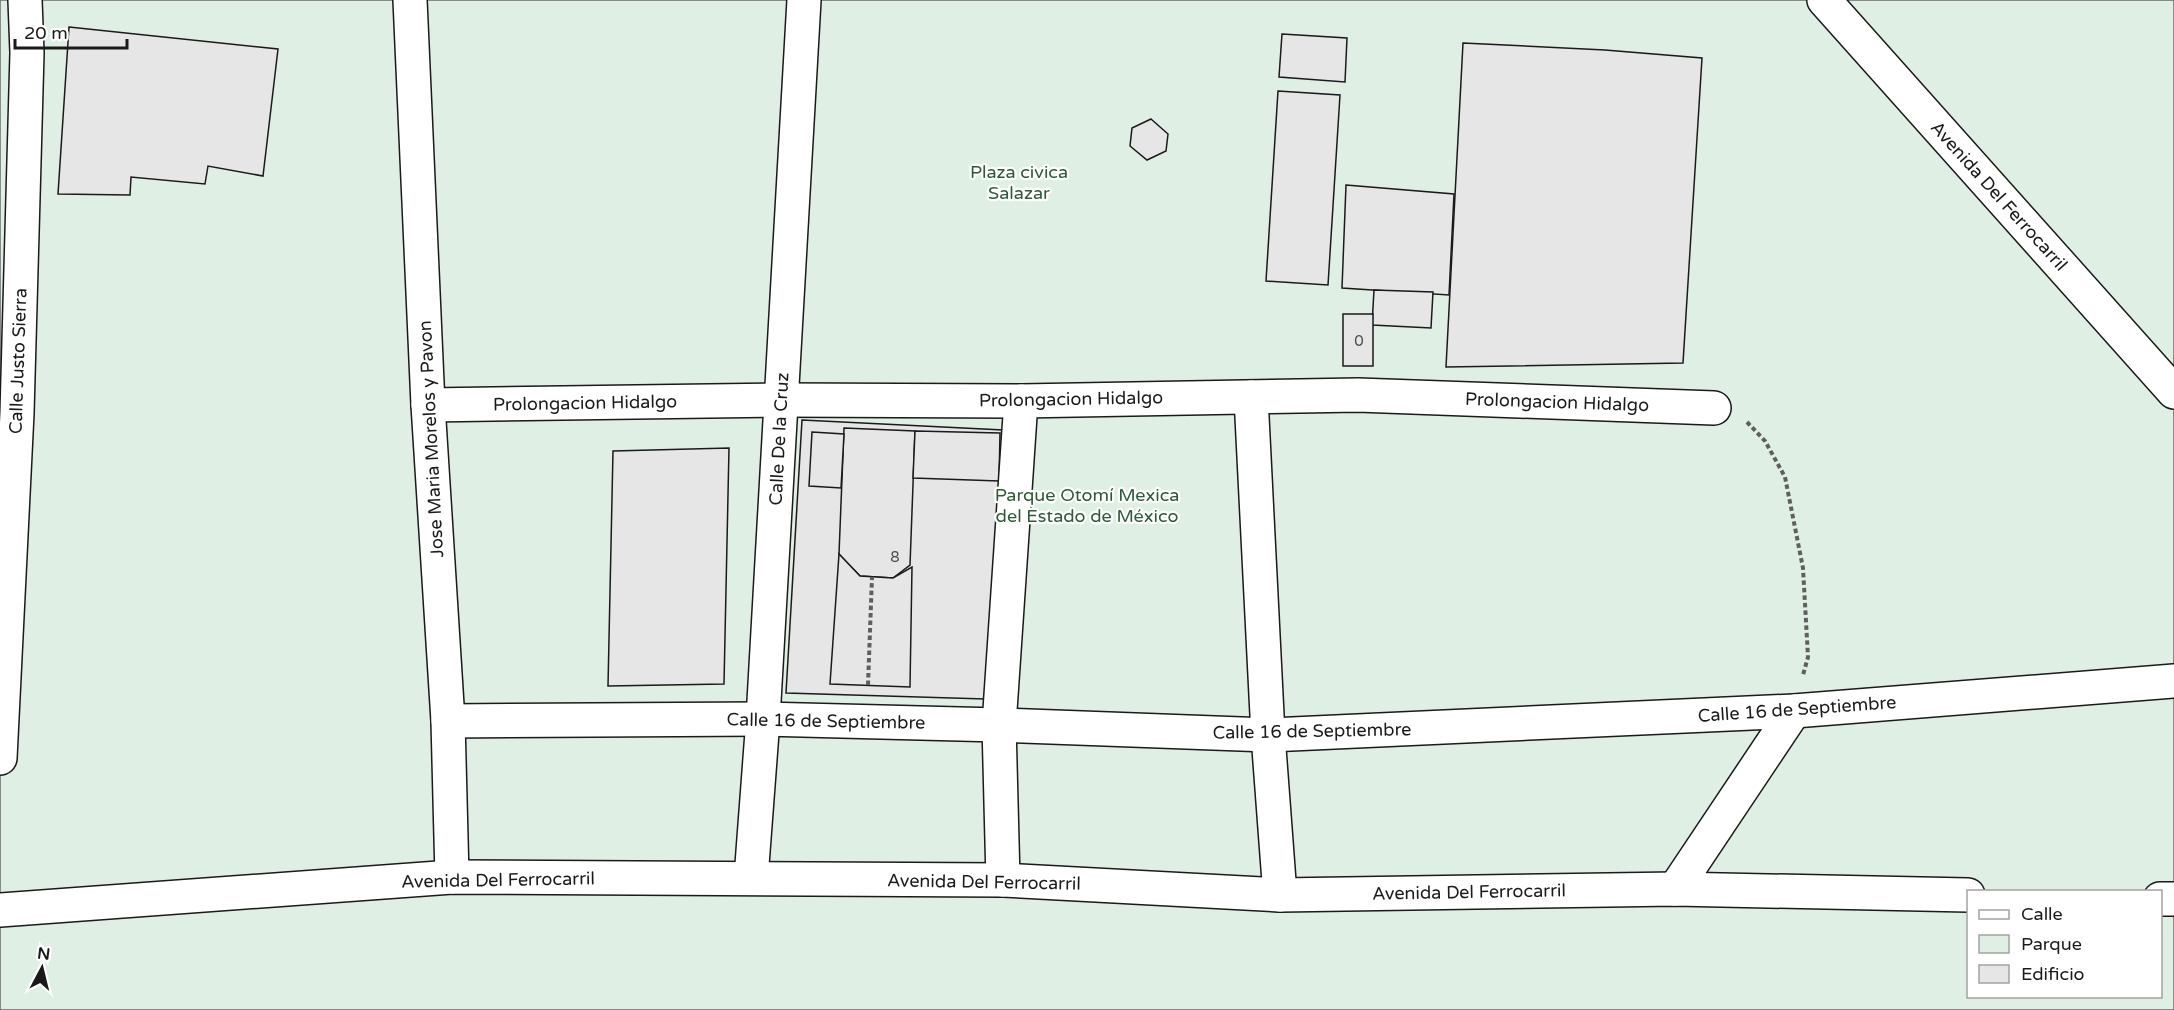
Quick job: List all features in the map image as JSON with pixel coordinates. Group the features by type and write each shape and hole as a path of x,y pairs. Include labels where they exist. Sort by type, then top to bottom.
{"street":[{"name":"Calle Justo Sierra","path":"0,758 9,413 27,53 25,0"},
{"name":"Jose Maria Morelos y Pavon","path":"410,0 428,405 448,721 452,877"},
{"name":"Calle De la Cruz","path":"751,878 763,719 804,0"},
{"name":"Avenida Del Ferrocarril","path":"1824,0 2174,392"},
{"name":"Prolongacion Hidalgo","path":"428,405 782,400 1021,401 1358,395 1714,408"},
{"path":"1251,397 1268,735 1280,894"},
{"path":"1003,880 999,724 1021,401"},
{"name":"Calle 16 de Septiembre","path":"448,721 763,719 999,724 1268,735 1794,711 2174,681"},
{"path":"1675,889 1794,711"},
{"name":"Avenida Del Ferrocarril","path":"0,910 452,877 1003,880 1280,894 1675,889 1967,895"}],"path":[{"path":"1714,408 1742,418 1765,441 1785,477 1803,568 1808,657 1794,711"},
{"path":"867,722 872,576"}],"green space":[{"name":"Parque Otomí Mexica del Estado de México","path":"0,0 2174,0 2174,1010 0,1010"}],"building":[{"path":"69,27 278,49 263,176 208,166 205,184 131,177 130,195 58,194"},
{"path":"1282,34 1347,38 1345,82 1279,77"},
{"path":"1463,43 1605,50 1702,58 1683,363 1446,367"},
{"path":"1278,91 1340,95 1328,285 1266,281"},
{"path":"1151,119 1168,134 1166,151 1147,160 1130,146 1132,128"},
{"path":"1346,185 1454,194 1449,295 1342,288"},
{"path":"1374,290 1433,292 1431,328 1372,325"},
{"path":"1343,314 1373,314 1373,366 1343,366"},
{"path":"802,420 1003,430 985,699 786,693"},
{"path":"844,428 915,431 910,565 893,578 860,576 839,554"},
{"path":"915,431 1000,433 999,481 913,478"},
{"path":"812,432 844,434 841,488 809,486"},
{"path":"729,448 724,684 608,686 613,451"},
{"path":"839,554 860,576 893,578 912,567 910,687 830,684"}],"park label":[{"name":"Plaza civica Salazar","path":"1019,182"}]}
